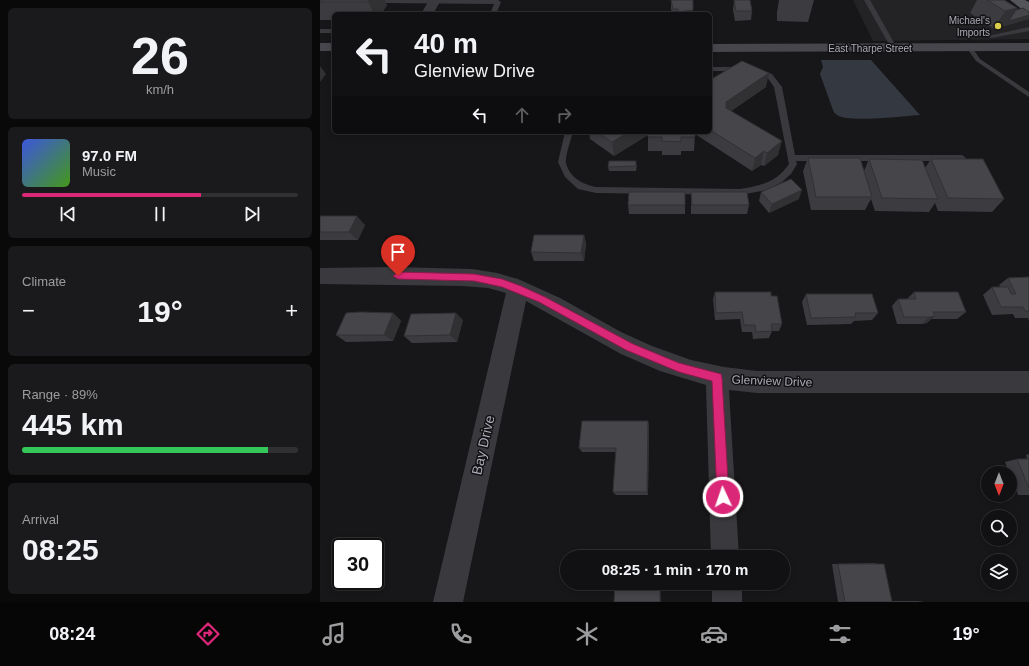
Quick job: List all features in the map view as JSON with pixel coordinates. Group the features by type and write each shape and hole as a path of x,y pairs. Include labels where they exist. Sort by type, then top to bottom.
{"main road":[{"path":"320,47 332,47"},
{"name":"East Tharpe Street","path":"712,48 1022,47"}],"street":[{"path":"428,12 435,0"},
{"name":"Glenview Drive","path":"320,276 413,276 474,278 502,283 518,288 542,300 629,347 679,367 717,378 757,382 1029,382"},
{"name":"Bay Drive","path":"448,602 518,288"},
{"path":"717,378 725,550"},
{"path":"727,590 728,602"}],"lane":[{"path":"385,1 435,0 498,2 494,12"},
{"path":"868,0 894,48"},
{"path":"1020,22 1029,28"},
{"path":"1011,24 1020,31"},
{"path":"991,36 1029,28"},
{"path":"320,31 332,31"},
{"path":"1004,34 1022,47"},
{"path":"969,47 978,60 1029,95"},
{"path":"569,134 562,162 569,177 582,187 596,190 740,192 764,188 779,180 788,172 793,164 778,87 774,79 761,71 751,69 712,69"},
{"path":"792,158 962,158"}],"shaded area":[{"path":"853,0 1005,0 1029,14 1029,39 873,41"},
{"path":"821,60 871,60 920,115 890,118 852,119 835,114 820,74 823,67"}],"building":[{"path":"320,0 369,0 368,2 320,2"},
{"path":"671,0 693,0 693,10 678,12 678,9 673,9"},
{"path":"734,0 750,0 752,11 736,11"},
{"path":"987,0 1004,0 1017,8 1005,11"},
{"path":"1023,8 1029,12 1029,15 1009,21 1016,10"},
{"path":"742,61 769,73 726,102 726,108 782,141 767,153 764,151 755,158 712,131 712,79"},
{"path":"600,134 626,134 612,142"},
{"path":"648,134 695,134 695,137 681,137 681,142 662,141 662,137 648,137"},
{"path":"808,158 860,158 872,197 816,197"},
{"path":"869,159 922,160 938,199 882,198"},
{"path":"931,159 983,159 1004,199 948,198"},
{"path":"609,161 636,161 636,166 608,167"},
{"path":"791,179 802,190 772,204 761,192"},
{"path":"629,192 685,192 685,205 628,205"},
{"path":"691,192 747,192 749,205 692,205"},
{"path":"320,216 357,216 349,232 320,232"},
{"path":"534,235 584,235 581,253 531,252"},
{"path":"1029,277 1029,311 1025,311 1023,307 1001,307 992,287 1008,287 1011,294 1016,294 1008,278"},
{"path":"715,292 771,292 771,296 777,296 782,324 771,324 772,331 756,332 755,325 744,325 742,312 716,313"},
{"path":"914,292 958,292 966,312 933,312 935,316 904,317 898,299 916,299"},
{"path":"806,294 872,294 878,313 855,313 856,317 811,318"},
{"path":"346,313 393,313 384,335 336,335"},
{"path":"456,313 450,335 404,336 411,314"},
{"path":"582,421 648,421 647,492 613,492 616,448 579,448"},
{"path":"1017,459 1029,459 1029,488"},
{"path":"838,564 884,564 892,602 845,602"},
{"path":"615,590 660,590 660,602 614,602"}],"place":[{"name":"Michael's Imports","path":"998,26"}],"route":[{"path":"398,276 474,278 502,283 518,288 629,347 679,367 717,378 723,497"}]}
